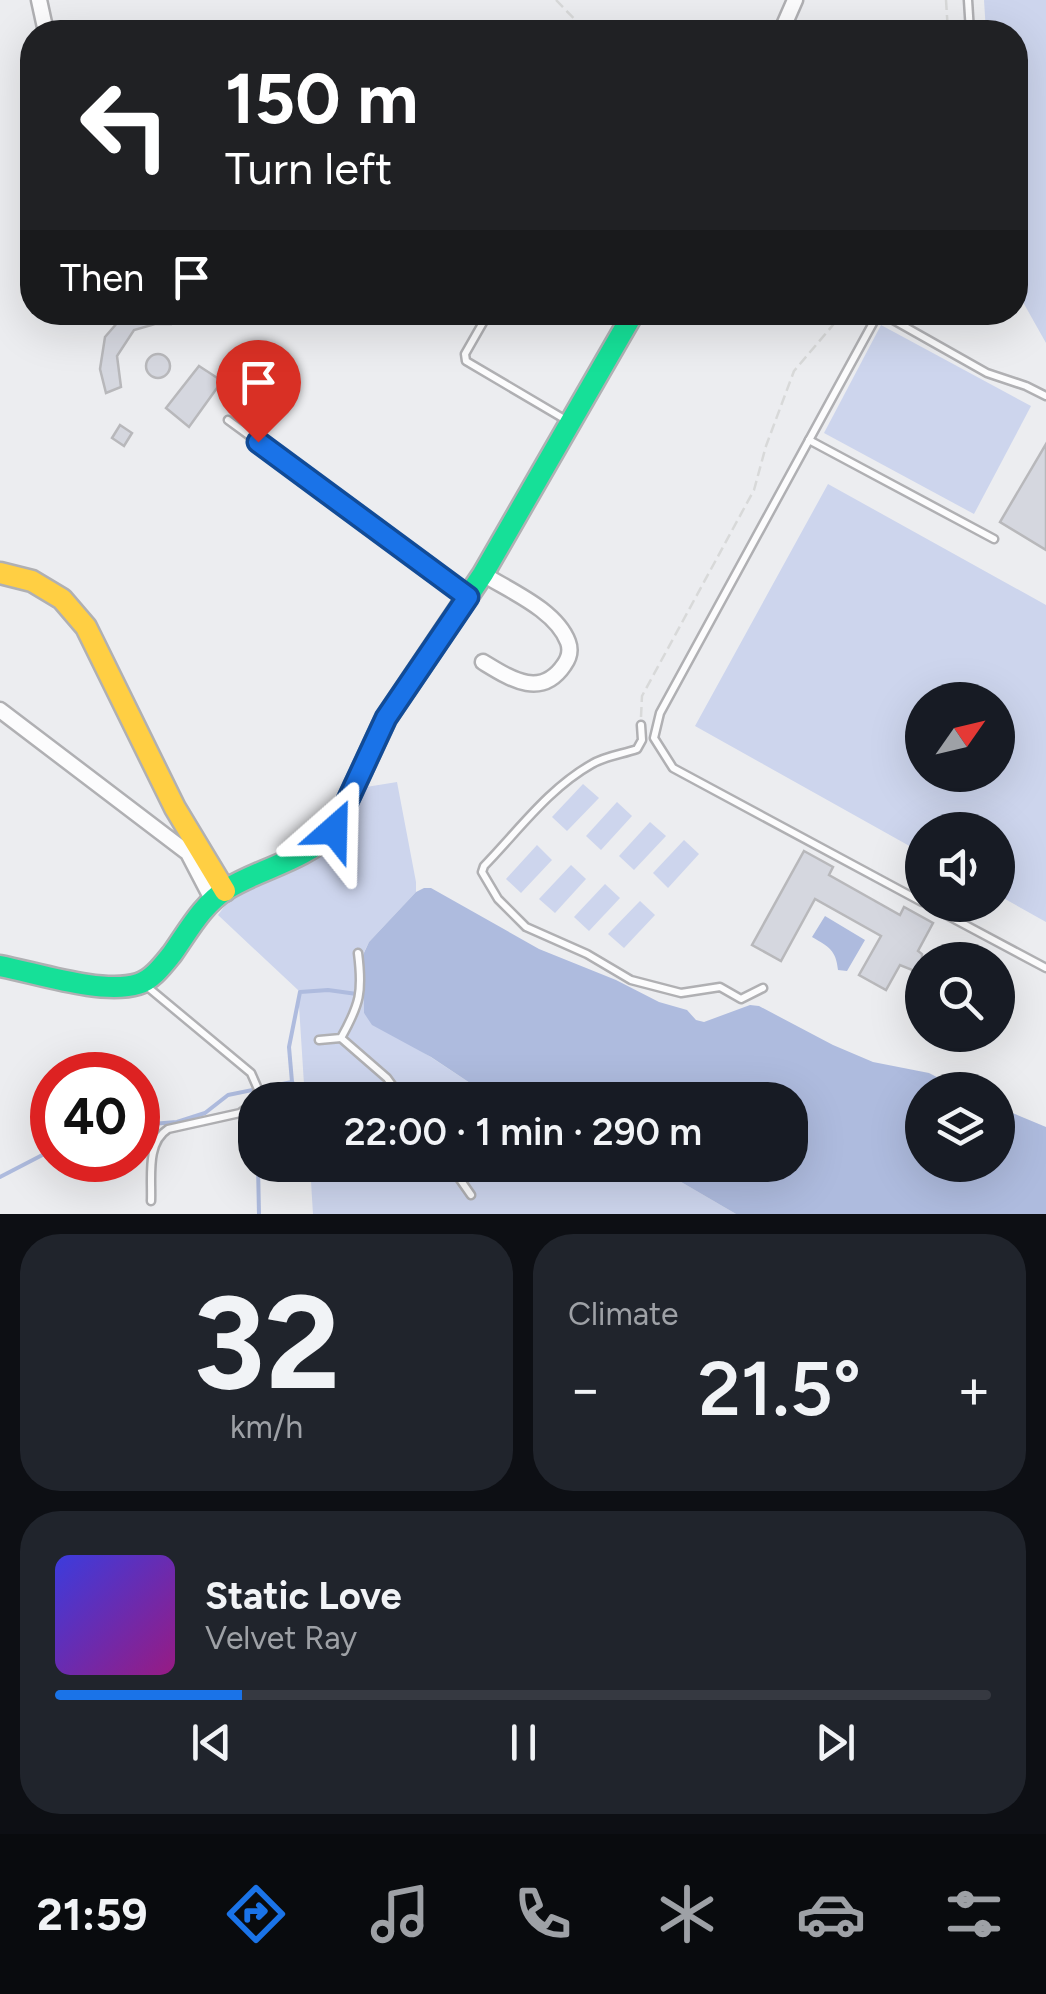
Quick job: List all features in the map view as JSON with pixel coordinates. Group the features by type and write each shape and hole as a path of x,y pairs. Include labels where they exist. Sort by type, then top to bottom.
{"street":[{"path":"0,966 115,986 143,983 159,969 218,895 303,858 325,842 386,718 483,574 627,325"},
{"path":"0,573 32,581 62,599 86,627 192,851 218,895"},
{"path":"483,574 552,619 568,642 569,658 560,672 539,685 521,684 483,662"},
{"path":"0,710 154,828 192,851"},
{"path":"154,828 174,808"}],"lane":[{"path":"480,325 464,354 466,361 572,423"},
{"path":"872,325 660,713 654,738 674,768 905,893"},
{"path":"902,325 987,373 1046,396"},
{"path":"228,420 468,597"},
{"path":"809,440 994,539"},
{"path":"641,724 642,740 637,749 596,762 563,784 484,866 485,879 498,899 526,927 587,954 631,980 681,993 720,987 740,1000 763,988"},
{"path":"959,922 1046,968"},
{"path":"341,1038 359,1006 358,953"},
{"path":"143,983 251,1073 258,1089 254,1104 240,1112 158,1136 154,1145 151,1201"},
{"path":"319,1040 341,1038 391,1082"},
{"path":"462,1182 471,1195"}],"path":[{"path":"556,0 574,20"},
{"path":"641,724 642,696 754,490 794,371 833,325"}],"shaded area":[{"path":"984,0 1046,0 1046,343 1028,311 1028,20 985,20"},
{"path":"881,325 1031,406 974,514 824,433"},
{"path":"828,484 1046,605 1046,922 1015,905 1015,812 905,812 905,843 695,726"},
{"path":"397,782 416,882 416,892 369,942 363,954 364,1013 468,1082 304,1082 298,990 218,915 239,887 307,857 360,788"},
{"path":"583,784 599,798 567,831 552,817"},
{"path":"617,802 632,816 601,850 586,836"},
{"path":"650,822 666,836 634,870 619,856"},
{"path":"684,840 699,854 668,888 653,873"},
{"path":"537,845 552,860 521,893 506,879"},
{"path":"571,865 586,879 555,913 539,899"},
{"path":"605,884 620,898 589,931 574,917"},
{"path":"431,888 539,949 659,1002 687,1010 696,1020 704,1022 750,1005 759,1006 873,1062 924,1072 905,1072 905,1182 1015,1182 1015,1114 1046,1127 1046,1214 736,1214 681,1182 808,1182 808,1082 468,1082 372,1025 364,1013 363,955 369,942 416,892"},
{"path":"640,901 655,915 624,948 608,934"},
{"path":"825,916 865,940 847,971 838,970 831,950 812,937"},
{"path":"311,1182 681,1182 736,1214 313,1214"}],"building":[{"path":"115,325 152,325 134,330 117,356 121,387 106,393 100,369 105,337"},
{"path":"158,354 167,357 167,375 158,378 149,375 146,366 149,357"},
{"path":"199,366 222,381 189,427 166,408"},
{"path":"120,425 132,433 124,446 112,438"},
{"path":"1046,444 1046,550 1000,522"},
{"path":"804,851 833,867 829,875 900,915 905,908 905,922 933,923 923,942 905,942 905,967 900,965 886,990 859,975 881,936 815,899 781,961 752,945"}],"waterway":[{"path":"160,1123 205,1113 228,1095 292,1082 289,1047 300,992 328,990 364,995"},
{"path":"0,1177 30,1161"},
{"path":"258,1182 259,1214"}],"traffic: fast":[{"path":"0,966 88,985 123,987 143,982 161,967 218,895 309,850 334,830 386,718 483,574 627,325"}],"traffic: slow":[{"path":"0,573 32,581 62,599 86,627 175,808 225,891"}],"route":[{"path":"258,442 468,597 386,718 334,830"}]}
